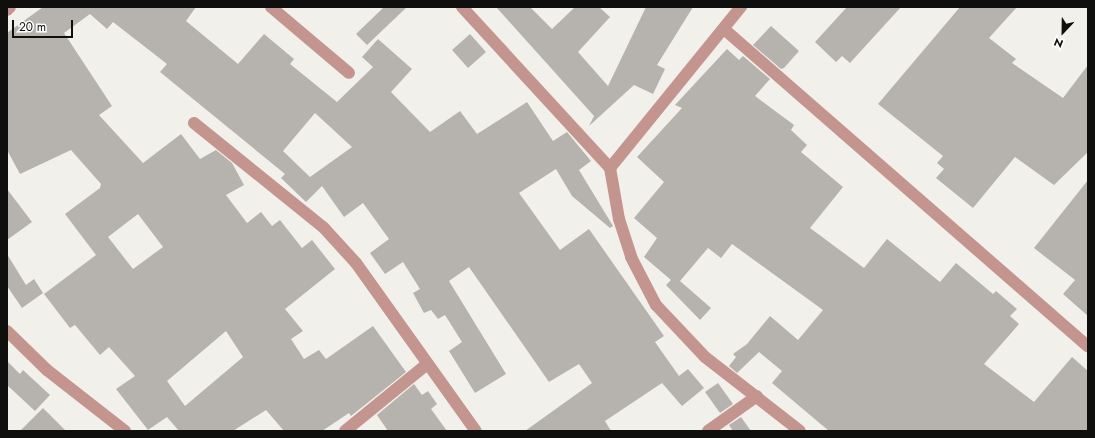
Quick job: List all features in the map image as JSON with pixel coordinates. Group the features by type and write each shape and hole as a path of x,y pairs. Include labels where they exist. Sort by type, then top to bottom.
{"street":[{"path":"7,10 10,7"},
{"path":"271,7 349,73"},
{"path":"462,7 610,168 619,219 631,257 656,305 705,357 800,431"},
{"path":"610,168 741,7"},
{"path":"724,29 1088,347"},
{"path":"194,123 324,228 356,263 426,364 476,431"},
{"path":"7,331 47,370 125,431"},
{"path":"345,431 426,364"},
{"path":"708,431 757,396"}],"building":[{"path":"43,7 196,7 186,21 238,64 264,34 294,59 290,64 337,102 373,67 362,57 378,39 412,69 391,92 430,132 460,111 477,134 527,102 553,141 567,132 591,161 579,170 613,226 610,228 572,196 556,169 519,193 560,250 589,229 664,336 655,342 679,376 688,369 704,388 682,406 662,383 605,421 611,431 525,431 592,383 579,364 549,382 469,267 449,281 506,374 475,393 449,351 462,342 445,315 438,319 431,310 424,313 413,293 420,289 403,262 385,274 370,253 389,239 363,203 344,217 322,186 306,202 281,178 285,174 160,72 167,64 113,22 107,29 90,14 64,33 112,106 99,115 143,163 181,134 200,159 216,150 232,163 244,185 226,195 247,223 261,212 272,226 280,220 302,248 312,240 335,269 285,309 303,331 291,339 304,359 319,350 326,359 373,326 406,372 351,416 349,413 322,431 284,431 266,410 233,431 179,431 167,417 148,430 116,389 135,376 109,347 100,355 75,325 70,328 44,294 96,255 65,214 100,188 101,184 71,150 20,174 7,150 7,33","holes":["315,113 352,147 310,177 283,151","138,214 163,247 133,269 108,237","226,331 243,357 185,406 167,381"]},
{"path":"384,7 407,7 367,45 356,34"},
{"path":"496,7 530,7 552,29 575,7 599,7 610,17 578,52 608,86 646,7 693,7 657,65 665,69 653,94 634,85 589,126 594,116"},
{"path":"847,7 901,7 850,63 842,56 836,62 815,42"},
{"path":"960,7 1017,7 989,38 1016,59 1012,63 1063,98 1088,65 1088,152 1054,185 1015,157 973,208 936,178 944,169 937,163 943,156 878,104"},
{"path":"771,26 799,51 784,68 781,69 753,45"},
{"path":"470,34 486,52 468,68 452,50"},
{"path":"727,49 739,60 743,56 770,79 755,96 794,125 791,130 807,145 801,152 843,187 810,228 864,268 887,239 940,282 956,263 993,294 996,291 1017,309 1010,316 1019,324 984,364 1034,402 1072,357 1088,371 1088,431 829,431 772,383 782,371 759,352 737,373 729,366 736,357 733,354 747,344 770,316 798,340 823,310 732,244 721,258 708,248 680,281 711,308 700,320 666,285 671,280 644,257 657,238 634,218 664,182 637,157 682,108 675,105"},
{"path":"1088,180 1088,316 1063,294 1075,280 1034,248"},
{"path":"7,189 32,222 7,240"},
{"path":"7,254 26,285 34,279 43,293 22,308 7,286"},
{"path":"7,361 20,374 23,370 50,395 35,411 7,385"},
{"path":"718,383 733,404 720,413 705,392"},
{"path":"414,384 422,395 428,391 437,404 431,409 447,431 388,431 377,415"},
{"path":"43,408 66,431 20,431"},
{"path":"741,417 751,431 733,431 729,425"}]}
